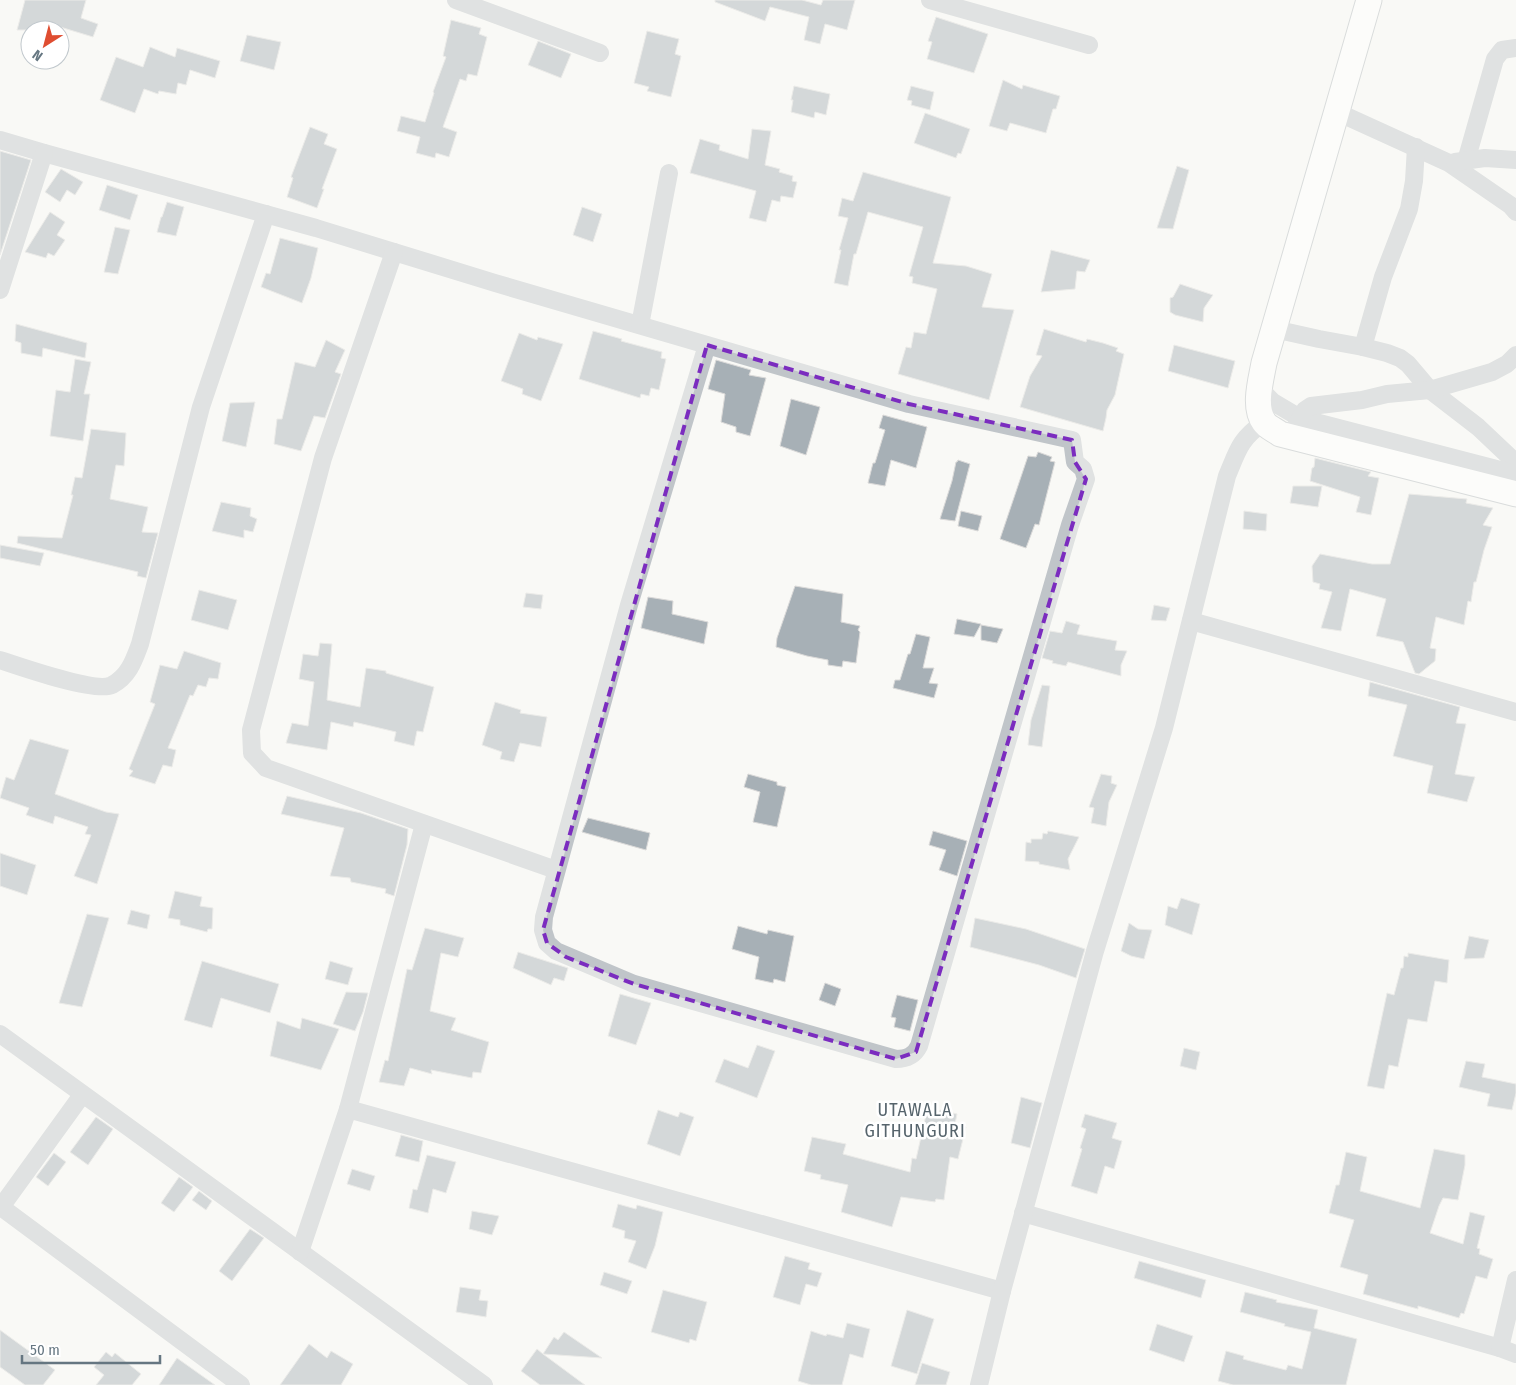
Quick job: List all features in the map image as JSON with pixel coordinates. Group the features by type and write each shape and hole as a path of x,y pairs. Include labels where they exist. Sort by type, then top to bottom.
{"street":[{"path":"456,0 600,52"},
{"path":"930,0 1089,45"},
{"path":"1368,0 1264,363 1258,395 1260,414 1264,422 1280,434 1296,427 1311,406 1362,400 1386,394 1430,390 1492,372 1507,364 1516,355"},
{"path":"1458,162 1495,59 1502,50 1516,48"},
{"path":"1337,112 1416,147 1458,162 1516,212"},
{"path":"0,140 266,214 909,404 1072,440 1076,462 1084,469 1086,479 1070,525 919,1046 916,1052 904,1059 896,1059 634,984 556,952 547,943 542,930 556,870 629,605 706,345"},
{"path":"1364,347 1383,277 1409,209 1414,180 1416,147"},
{"path":"0,290 44,153"},
{"path":"1458,162 1485,158 1516,160"},
{"path":"640,325 669,173"},
{"path":"0,660 85,686 111,686 130,671 140,644 201,407 266,214"},
{"path":"394,252 323,458 251,730 252,753 266,768 556,870"},
{"path":"1274,329 1364,347 1400,358 1408,364 1430,390 1478,427 1516,464"},
{"path":"1259,388 1296,427 1516,494"},
{"path":"979,1385 1023,1213 1095,951 1164,728 1226,476 1240,445 1250,432 1264,422"},
{"path":"1296,427 1516,474"},
{"path":"1190,621 1516,712"},
{"path":"300,1252 348,1109 424,824"},
{"path":"0,1034 484,1385"},
{"path":"82,1095 0,1208 240,1385"},
{"path":"348,1109 1002,1292"},
{"path":"1023,1213 1508,1351 1516,1280"}],"highlighted area":[{"path":"707,345 909,404 1072,440 1075,462 1086,479 916,1052 896,1059 634,984 566,957 547,943 543,930"}],"building":[{"path":"25,0 86,0 81,18 98,24 93,37 70,30 70,20 20,20 20,30 17,30"},
{"path":"715,0 802,0 821,5 823,0 855,0 847,30 825,24 820,44 804,40 809,17 770,7 765,21 715,2"},
{"path":"936,17 988,34 974,73 927,59 932,42 928,41"},
{"path":"451,20 481,28 479,34 487,37 477,76 468,74 466,81 460,79 443,127 457,132 449,157 436,153 435,158 416,153 420,137 397,131 401,116 425,122 433,92 446,57 443,56"},
{"path":"647,31 679,39 675,54 681,56 671,97 647,91 649,87 634,83"},
{"path":"247,35 281,42 274,70 240,61"},
{"path":"538,41 571,54 561,78 528,65"},
{"path":"150,47 175,57 177,48 220,61 215,78 190,70 186,85 178,83 176,94 159,91 158,94 144,89 135,113 100,100 116,57 143,67"},
{"path":"1003,80 1022,89 1023,85 1060,96 1056,109 1053,109 1046,133 1010,123 1007,131 989,126"},
{"path":"794,86 830,94 826,115 815,112 814,118 791,112"},
{"path":"911,86 934,92 930,110 911,105 912,101 907,100"},
{"path":"925,113 970,129 961,154 958,153 956,158 914,143"},
{"path":"310,127 328,134 324,144 337,149 317,208 287,197 293,178 291,177"},
{"path":"752,129 771,131 765,165 780,169 779,172 793,176 792,181 797,182 793,198 781,196 780,202 772,200 766,222 749,218 756,191 690,173 700,139 720,145 719,150 748,159"},
{"path":"0,151 31,160 0,255"},
{"path":"1177,166 1189,170 1173,229 1157,228"},
{"path":"61,169 83,182 75,195 67,190 60,202 45,192"},
{"path":"863,172 951,197 933,263 966,266 992,274 982,307 1014,310 989,400 898,374 906,347 911,348 914,332 926,334 937,289 912,283 913,277 909,276 923,227 868,212 856,254 854,254 848,286 834,283 841,250 839,250 848,218 838,216 842,198 853,201"},
{"path":"107,185 138,195 130,220 99,210"},
{"path":"167,202 184,207 176,236 157,232"},
{"path":"582,207 602,214 593,242 573,235"},
{"path":"50,212 65,222 57,235 65,240 54,256 48,253 46,258 25,252"},
{"path":"115,227 130,230 118,274 104,272"},
{"path":"280,238 318,248 311,278 302,303 261,287 266,273 270,274"},
{"path":"1051,250 1090,260 1085,272 1077,271 1075,289 1041,292"},
{"path":"1180,284 1213,295 1204,308 1203,322 1170,312 1170,298 1173,297"},
{"path":"16,324 87,343 85,358 43,348 42,357 21,353 21,343 15,341"},
{"path":"1044,329 1086,342 1087,339 1103,343 1118,348 1116,351 1124,354 1115,395 1107,410 1103,431 1020,407 1030,376 1042,356 1036,355"},
{"path":"593,331 662,352 661,358 666,359 659,390 651,388 649,396 641,394 640,398 579,379"},
{"path":"519,333 537,340 538,337 563,344 541,401 522,394 523,389 501,381"},
{"path":"326,340 345,350 335,372 341,374 325,418 314,416 301,451 274,444 277,419 282,419 295,362 315,367"},
{"path":"1174,345 1235,361 1228,388 1168,371"},
{"path":"75,359 91,362 84,394 90,394 83,441 50,436 56,390 70,392"},
{"path":"716,360 751,370 749,375 766,378 750,436 736,432 736,427 721,422 725,394 708,389"},
{"path":"791,399 820,407 806,455 780,446"},
{"path":"255,402 246,447 222,441 230,403"},
{"path":"883,415 927,427 916,468 891,460 885,486 868,483 885,430 879,428"},
{"path":"91,429 126,433 124,466 116,465 110,499 148,507 142,532 158,533 146,578 137,576 138,572 17,543 18,536 62,538 73,495 71,495 75,477 82,478"},
{"path":"1038,452 1052,457 1050,461 1055,462 1039,525 1035,524 1026,548 1000,539 1028,456 1036,457"},
{"path":"1315,458 1371,472 1368,476 1379,478 1371,515 1356,512 1360,497 1310,481"},
{"path":"958,460 970,464 955,521 940,519 956,462"},
{"path":"1293,486 1322,486 1318,507 1290,503"},
{"path":"1409,494 1467,499 1466,503 1493,508 1483,525 1492,527 1476,582 1474,582 1471,602 1468,601 1464,625 1436,617 1430,648 1436,649 1435,661 1419,674 1415,673 1403,642 1376,636 1386,599 1350,589 1341,631 1321,628 1332,592 1319,589 1320,584 1313,582 1312,566 1320,554 1372,564 1390,564"},
{"path":"221,502 251,508 250,516 257,519 253,532 244,530 244,538 212,531"},
{"path":"961,511 982,516 978,531 958,526"},
{"path":"1244,511 1267,514 1266,531 1243,529"},
{"path":"0,545 44,553 40,566 0,558"},
{"path":"795,586 843,594 841,622 860,626 858,630 860,632 856,663 843,661 842,667 828,665 828,660 776,647 777,638"},
{"path":"199,590 237,600 228,630 191,620"},
{"path":"526,593 543,595 541,609 523,607"},
{"path":"648,597 673,601 672,614 708,622 704,644 641,628"},
{"path":"1154,605 1170,608 1166,621 1151,620"},
{"path":"957,619 981,624 974,637 954,634"},
{"path":"1066,621 1080,625 1077,634 1117,641 1115,650 1127,651 1121,665 1121,676 1068,662 1066,666 1052,663 1053,661 1042,658 1050,631 1062,633"},
{"path":"981,625 1003,629 997,643 981,640"},
{"path":"916,634 930,637 923,668 934,668 929,683 938,684 934,698 893,688 895,680 900,680"},
{"path":"320,643 332,644 327,700 360,707 366,668 386,671 386,673 434,687 423,732 417,731 414,746 394,741 396,732 354,722 353,727 331,722 327,750 286,743 292,723 308,726 314,682 299,679 303,654 318,656"},
{"path":"184,651 221,663 218,679 209,678 206,687 198,685 193,696 190,695 168,748 176,750 172,767 163,765 155,784 129,776 133,771 129,769 155,704 150,702 160,665 177,669"},
{"path":"1370,682 1460,707 1456,723 1466,724 1455,774 1475,777 1467,802 1427,793 1433,766 1393,756 1407,705 1368,696"},
{"path":"1042,685 1050,686 1042,747 1028,745 1031,720"},
{"path":"495,702 521,710 520,713 547,717 541,747 520,743 514,762 500,759 502,752 482,745"},
{"path":"30,739 69,750 55,794 106,812 119,814 97,884 74,876 91,835 85,834 88,827 55,816 53,824 26,815 29,808 0,798 6,777 14,780"},
{"path":"748,774 777,782 777,785 786,787 777,827 753,822 760,792 744,787"},
{"path":"1101,774 1112,776 1111,783 1117,785 1109,802 1106,826 1091,823 1094,808 1089,807"},
{"path":"287,796 361,813 408,829 407,845 394,896 385,893 386,889 351,882 350,878 330,876 344,828 281,814"},
{"path":"588,818 650,833 646,850 582,832"},
{"path":"933,831 967,841 957,876 939,870 946,850 929,845"},
{"path":"1048,831 1079,837 1068,859 1070,870 1039,864 1039,862 1025,861 1026,842 1031,843 1031,839 1042,839 1043,833 1047,834"},
{"path":"0,853 36,865 27,895 0,886"},
{"path":"175,891 202,897 200,906 213,908 212,929 208,929 207,932 180,925 180,920 168,918"},
{"path":"1181,898 1200,904 1192,935 1165,925 1168,906 1177,909"},
{"path":"131,910 150,915 147,929 127,924"},
{"path":"87,914 109,918 82,1007 59,1003"},
{"path":"975,918 1026,929 1085,949 1076,978 1039,965 970,947"},
{"path":"1129,923 1138,929 1152,930 1144,959 1121,951"},
{"path":"738,926 767,934 768,930 794,936 785,982 774,979 773,983 755,979 759,957 732,949"},
{"path":"425,928 464,938 458,957 441,953 430,1011 456,1018 451,1030 489,1042 481,1073 473,1072 472,1078 431,1070 432,1074 410,1068 404,1086 379,1082 385,1060 388,1061 407,969 412,970"},
{"path":"1469,936 1489,940 1484,958 1464,959"},
{"path":"518,952 568,968 564,981 554,978 551,985 513,968"},
{"path":"1408,953 1449,960 1447,983 1435,981 1427,1022 1408,1019 1398,1067 1389,1065 1384,1089 1367,1086 1387,993 1394,995 1401,968 1403,968 1404,956 1408,957"},
{"path":"202,961 279,984 270,1013 221,998 212,1028 184,1020"},
{"path":"330,961 353,968 348,985 325,979"},
{"path":"825,983 841,989 835,1006 819,1000"},
{"path":"346,992 368,993 355,1031 333,1024"},
{"path":"620,994 651,1003 636,1045 608,1036"},
{"path":"897,995 918,1000 910,1031 894,1027 896,1018 891,1017"},
{"path":"302,1018 339,1029 321,1070 270,1056 277,1021 300,1029"},
{"path":"757,1045 775,1051 757,1098 715,1082 724,1059 748,1068"},
{"path":"1184,1048 1200,1052 1196,1070 1180,1066"},
{"path":"1466,1061 1485,1064 1482,1077 1516,1084 1512,1110 1487,1106 1490,1094 1459,1087"},
{"path":"1021,1097 1042,1103 1030,1148 1011,1143"},
{"path":"658,1110 678,1117 680,1112 694,1117 680,1156 647,1144"},
{"path":"940,1110 957,1114 955,1124 966,1127 958,1159 950,1157 944,1200 936,1199 935,1202 901,1197 892,1227 841,1212 848,1185 820,1179 821,1175 804,1171 812,1137 846,1144 843,1154 910,1172 912,1158 916,1159 926,1115 938,1118"},
{"path":"1085,1114 1117,1123 1112,1138 1122,1141 1114,1169 1105,1166 1097,1194 1071,1186 1086,1129 1081,1127"},
{"path":"96,1117 113,1129 88,1165 70,1152"},
{"path":"401,1135 423,1141 419,1162 395,1156"},
{"path":"1434,1149 1465,1155 1465,1165 1458,1200 1443,1198 1430,1233 1463,1244 1470,1212 1485,1216 1477,1248 1480,1249 1479,1254 1493,1259 1487,1279 1476,1276 1464,1314 1461,1313 1459,1318 1418,1306 1418,1309 1363,1294 1368,1275 1340,1267 1354,1220 1329,1213 1336,1185 1339,1185 1346,1152 1367,1157 1360,1191 1420,1208"},
{"path":"54,1153 66,1162 48,1186 36,1177"},
{"path":"427,1155 456,1162 446,1193 433,1189 428,1213 409,1208 413,1189 417,1190"},
{"path":"352,1169 375,1176 370,1191 347,1184"},
{"path":"179,1177 193,1187 174,1212 161,1203"},
{"path":"199,1191 212,1201 206,1210 192,1200"},
{"path":"618,1204 636,1209 637,1205 663,1212 655,1246 646,1269 628,1262 636,1241 624,1238 625,1231 612,1227"},
{"path":"472,1211 499,1216 492,1235 469,1229"},
{"path":"250,1229 264,1238 232,1281 219,1271"},
{"path":"785,1256 810,1263 808,1269 822,1273 817,1287 806,1284 800,1305 773,1297"},
{"path":"1139,1261 1206,1280 1201,1298 1134,1278"},
{"path":"604,1272 632,1281 627,1294 600,1285"},
{"path":"460,1287 481,1290 479,1300 488,1301 486,1317 456,1312"},
{"path":"663,1290 707,1302 696,1341 690,1339 689,1343 651,1332"},
{"path":"1245,1292 1277,1300 1276,1302 1318,1310 1314,1328 1357,1339 1346,1385 1233,1385 1218,1381 1226,1351 1244,1356 1243,1359 1286,1370 1288,1365 1302,1369 1311,1332 1284,1326 1285,1324 1240,1312"},
{"path":"907,1310 934,1319 917,1374 891,1366"},
{"path":"847,1323 870,1329 863,1358 850,1354 842,1385 811,1385 798,1381 811,1331 826,1336 827,1334 843,1338"},
{"path":"1157,1324 1193,1336 1184,1362 1149,1350"},
{"path":"0,1330 55,1370 43,1385 25,1385 0,1367"},
{"path":"564,1332 602,1358 543,1354 554,1337 558,1340"},
{"path":"309,1344 327,1358 331,1351 353,1364 341,1385 280,1385"},
{"path":"537,1349 585,1385 540,1385 521,1371"},
{"path":"106,1352 112,1357 115,1353 141,1374 132,1385 96,1385 104,1375 94,1367"},
{"path":"177,1358 215,1385 159,1385"},
{"path":"922,1363 950,1372 946,1385 915,1385"}],"district":[{"name":"UTAWALA GITHUNGURI","path":"915,1120"}]}
